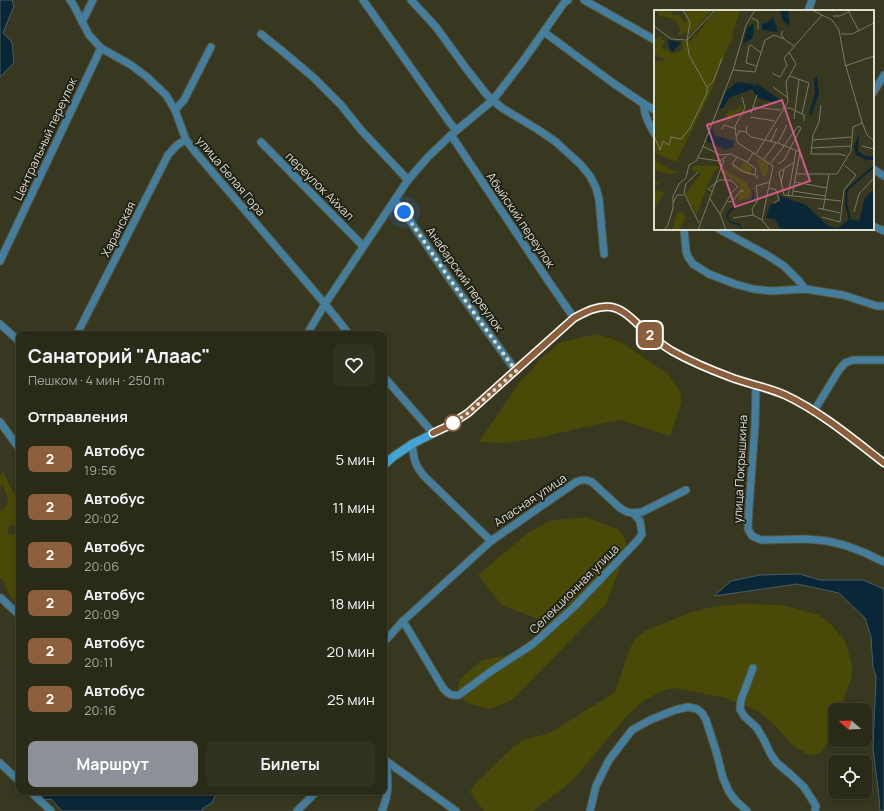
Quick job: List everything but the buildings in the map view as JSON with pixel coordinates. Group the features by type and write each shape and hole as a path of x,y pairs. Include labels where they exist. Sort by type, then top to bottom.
{"street":[{"name":"улица Белая Гора","path":"70,0 89,35 100,48 132,65 166,95 176,110 186,140 347,331"},
{"path":"82,22 93,0"},
{"name":"Абыйский переулок","path":"363,0 450,123 454,132 549,282 574,318"},
{"path":"411,0 436,27 464,68 487,95 502,108 556,142 581,165 590,176 596,188 599,199 604,254"},
{"path":"309,331 363,246 408,180 428,157 454,132 493,100 501,91 564,3 568,0"},
{"path":"584,0 654,39"},
{"path":"808,10 812,0"},
{"path":"544,32 644,104 654,109"},
{"path":"261,34 314,78 341,105 361,130 408,180"},
{"path":"176,110 184,100 211,47"},
{"name":"Центральный переулок","path":"0,261 100,48"},
{"path":"874,91 884,74"},
{"path":"644,104 646,116 654,132"},
{"name":"Харанская","path":"79,331 168,154 177,145 186,140"},
{"name":"переулок Айхал","path":"261,142 363,246"},
{"path":"874,170 884,176"},
{"name":"Анабарский переулок","path":"395,201 516,371"},
{"path":"874,226 884,231"},
{"path":"684,230 686,251 688,258 693,264 709,274 735,284 771,290 805,289 843,295 869,304 884,306"},
{"path":"721,230 784,266 805,289"},
{"path":"387,462 412,444 446,427 468,413 574,318 586,311 601,307 612,307 621,310 661,344 673,351 731,377 783,394 814,410 884,463"},
{"path":"0,324 16,338"},
{"path":"814,410 845,363 853,360 884,360"},
{"path":"387,380 433,433"},
{"name":"улица Покрышкина","path":"756,385 755,426 748,529 752,536 761,540 827,541 844,544 884,562"},
{"path":"0,422 16,444"},
{"name":"Аласная улица","path":"412,444 417,468 491,541"},
{"name":"Аласная улица","path":"387,639 403,621 491,541 576,482 582,479 587,479 620,508 627,512 633,513"},
{"path":"633,513 642,512 686,490"},
{"name":"Селекционная улица","path":"403,621 443,688 447,693 453,696 459,695 490,672 533,644 573,608 642,534 640,521 633,513"},
{"path":"1,598 16,612"},
{"path":"753,668 741,700 740,709 744,716 757,728 776,762 804,787 816,806 816,811"},
{"path":"590,811 596,786 608,760 632,730 669,712 688,707 697,708 706,720 723,778 729,792 747,811"},
{"path":"387,761 456,811"},
{"path":"0,763 16,778"},
{"path":"382,811 387,800 387,778"},
{"path":"34,795 51,811"},
{"path":"297,811 313,795"}],"shaded area":[{"path":"597,334 621,342 668,374 681,393 681,404 670,436 621,420 538,438 504,443 479,442 520,381 531,371 539,360 561,342"},
{"path":"3,472 16,497 16,527 10,524 7,534 16,534 16,603 10,597 4,581 0,578 0,511 6,507 8,500 3,485 0,488 0,475"},
{"path":"587,517 619,530 625,539 627,550 606,604 512,700 490,709 467,703 457,693 460,679 482,660 509,655 531,647 542,636 547,623 502,605 478,575 528,533 549,521"},
{"path":"743,604 783,605 819,615 830,623 845,641 852,665 852,676 842,703 828,703 828,742 821,753 810,756 791,744 775,725 757,710 722,697 674,688 664,690 643,701 627,716 572,781 533,811 484,811 470,792 475,784 512,748 523,740 550,733 615,692 634,640 645,631 689,613 716,606"}],"water":[{"path":"0,0 12,0 14,6 3,33 12,42 14,63 0,77"},
{"path":"800,574 820,580 863,580 884,589 884,811 880,811 873,748 876,677 873,667 871,637 865,618 839,593 797,584 714,596 731,581 760,575"},
{"path":"37,795 216,795 212,803 203,808 202,811 62,811 51,799 41,800"}],"bus line":[{"name":"2","path":"433,433 446,427 468,413 574,318 586,311 601,307 612,307 621,310 661,344 673,351 731,377 783,394 814,410 884,463"}],"route":[{"path":"404,212 451,281 516,371 468,413 453,423"}]}
